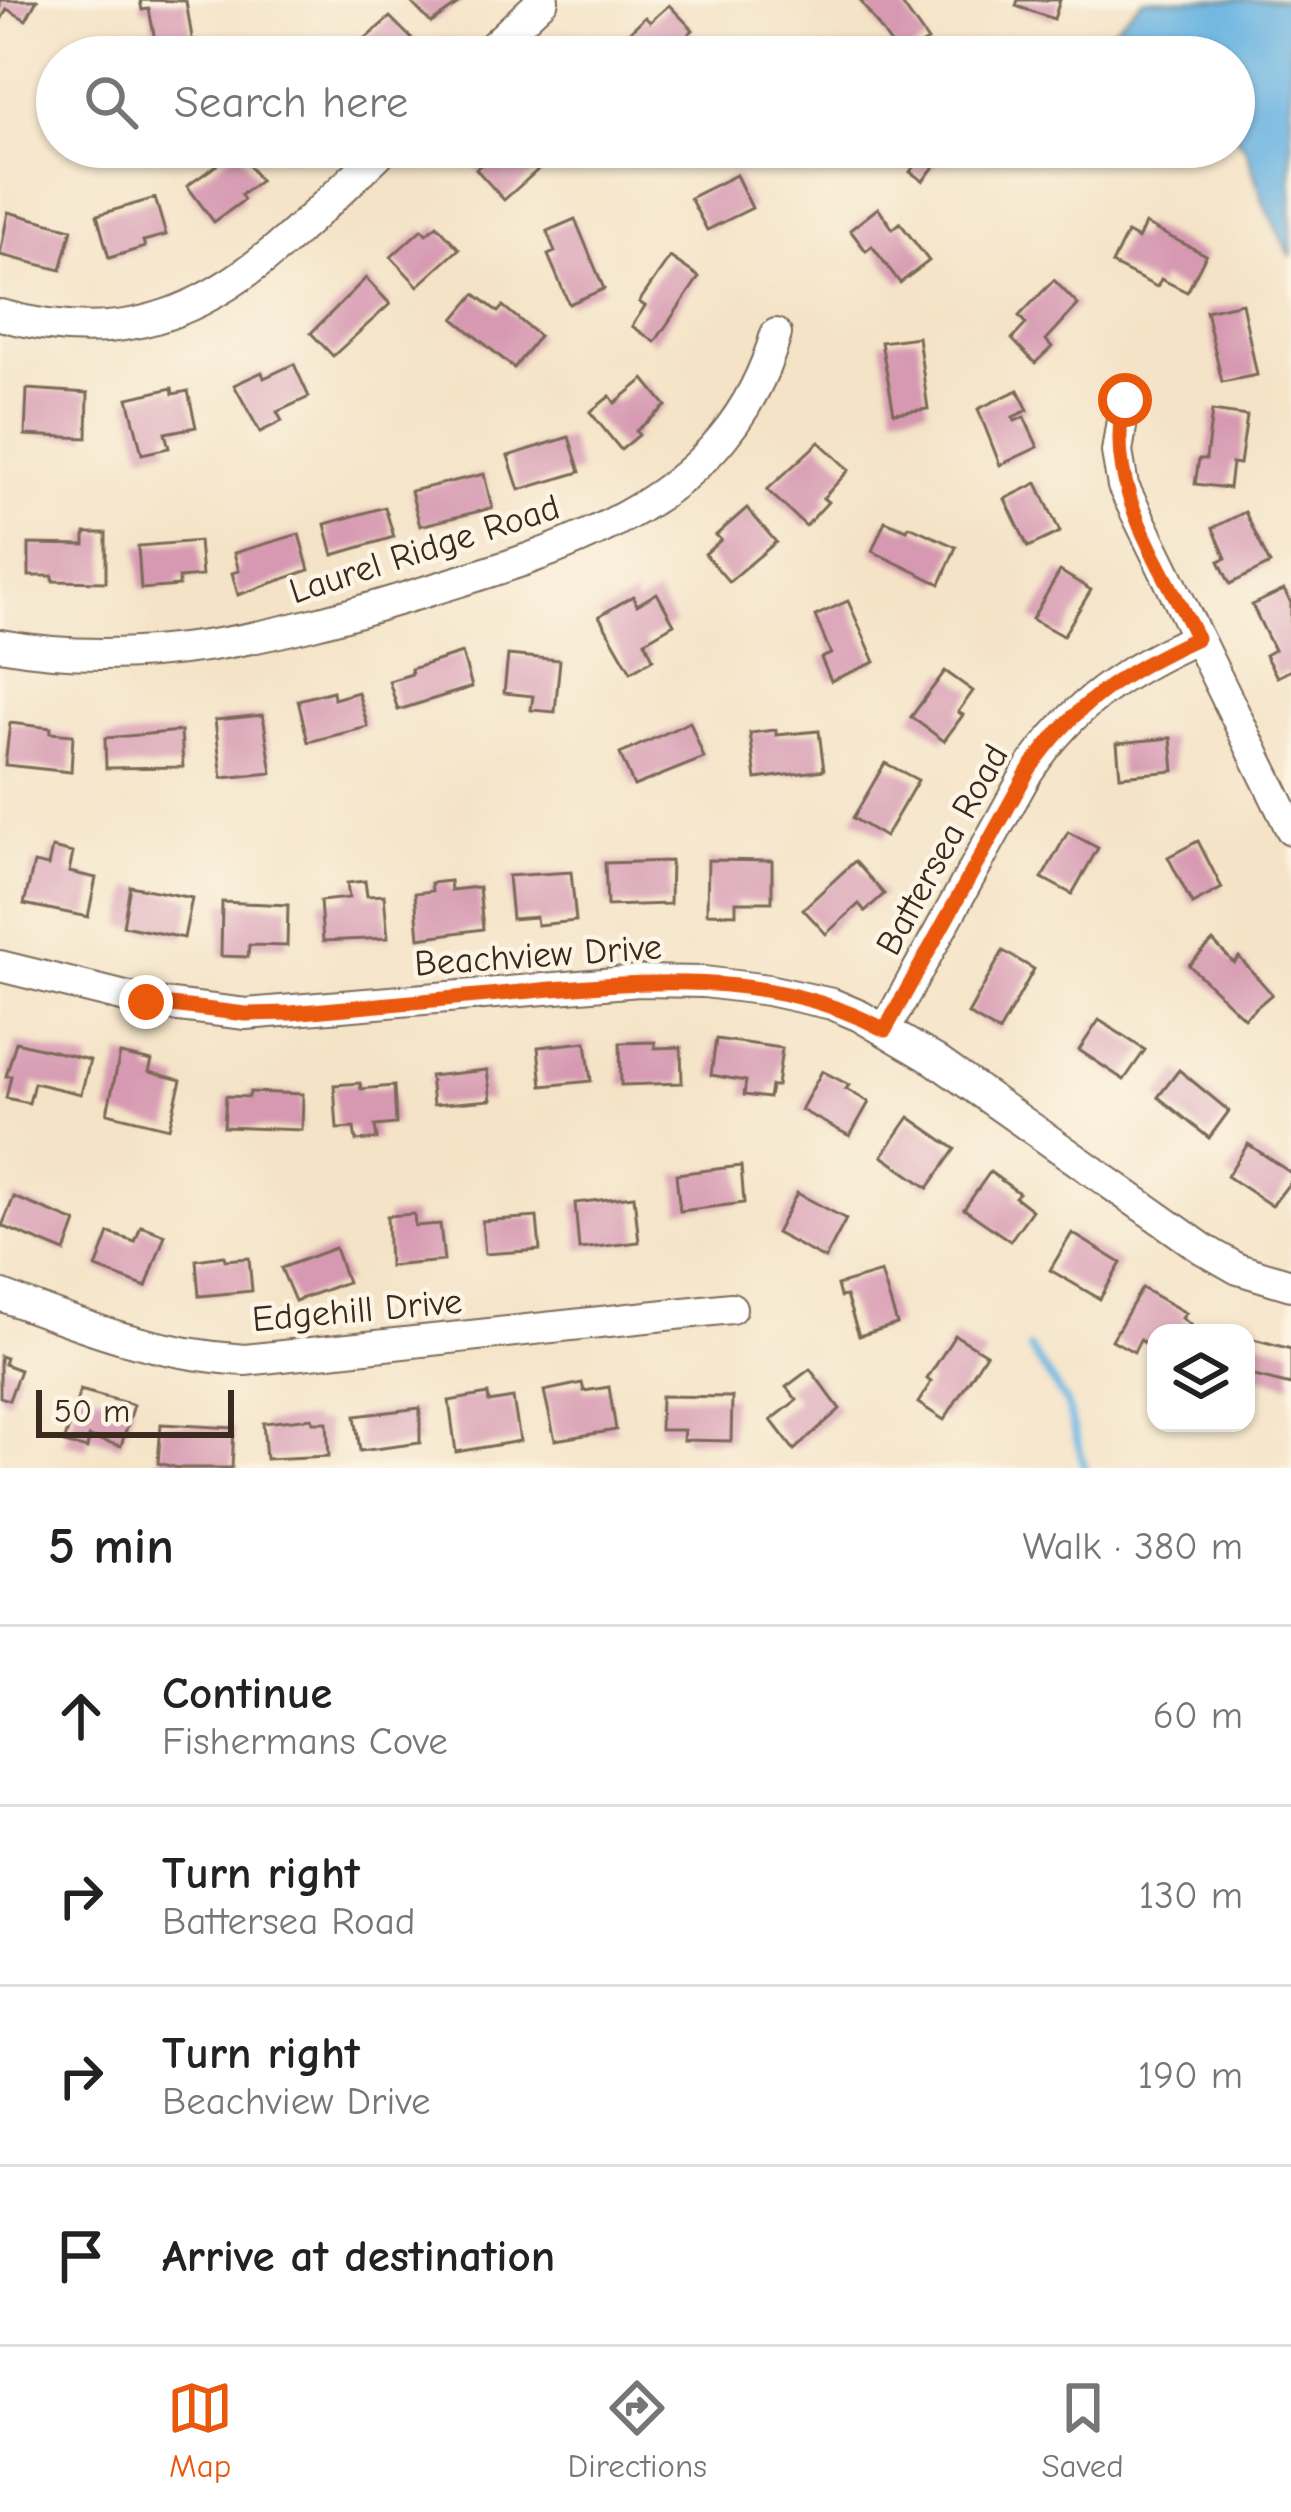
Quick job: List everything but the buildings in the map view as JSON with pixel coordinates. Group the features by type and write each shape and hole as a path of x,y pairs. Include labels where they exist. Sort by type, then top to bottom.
{"street":[{"path":"504,36 542,0"},
{"path":"0,316 73,328 115,327 196,305 246,276 363,168"},
{"name":"Laurel Ridge Road","path":"0,645 92,655 242,643 548,555 642,507 710,452 753,392 776,334"},
{"path":"1125,400 1117,452 1124,486 1291,829"},
{"name":"Battersea Road","path":"885,1030 1047,743 1082,705 1123,675 1197,638"},
{"name":"Beachview Drive","path":"0,966 146,1002 246,1014 639,981 704,982 832,1004 935,1060 1203,1249 1238,1269 1291,1285"},
{"name":"Edgehill Drive","path":"0,1295 88,1330 148,1347 245,1360 731,1308"}],"water":[{"path":"1143,0 1291,0 1291,257 1252,168 1255,36 1106,36"}],"waterway":[{"path":"1030,1349 1066,1402 1085,1468"}],"route":[{"path":"146,1002 189,1010 291,1013 639,981 704,982 832,1004 885,1030 1047,743 1082,705 1123,675 1197,638 1124,486 1117,452 1125,400"}]}
